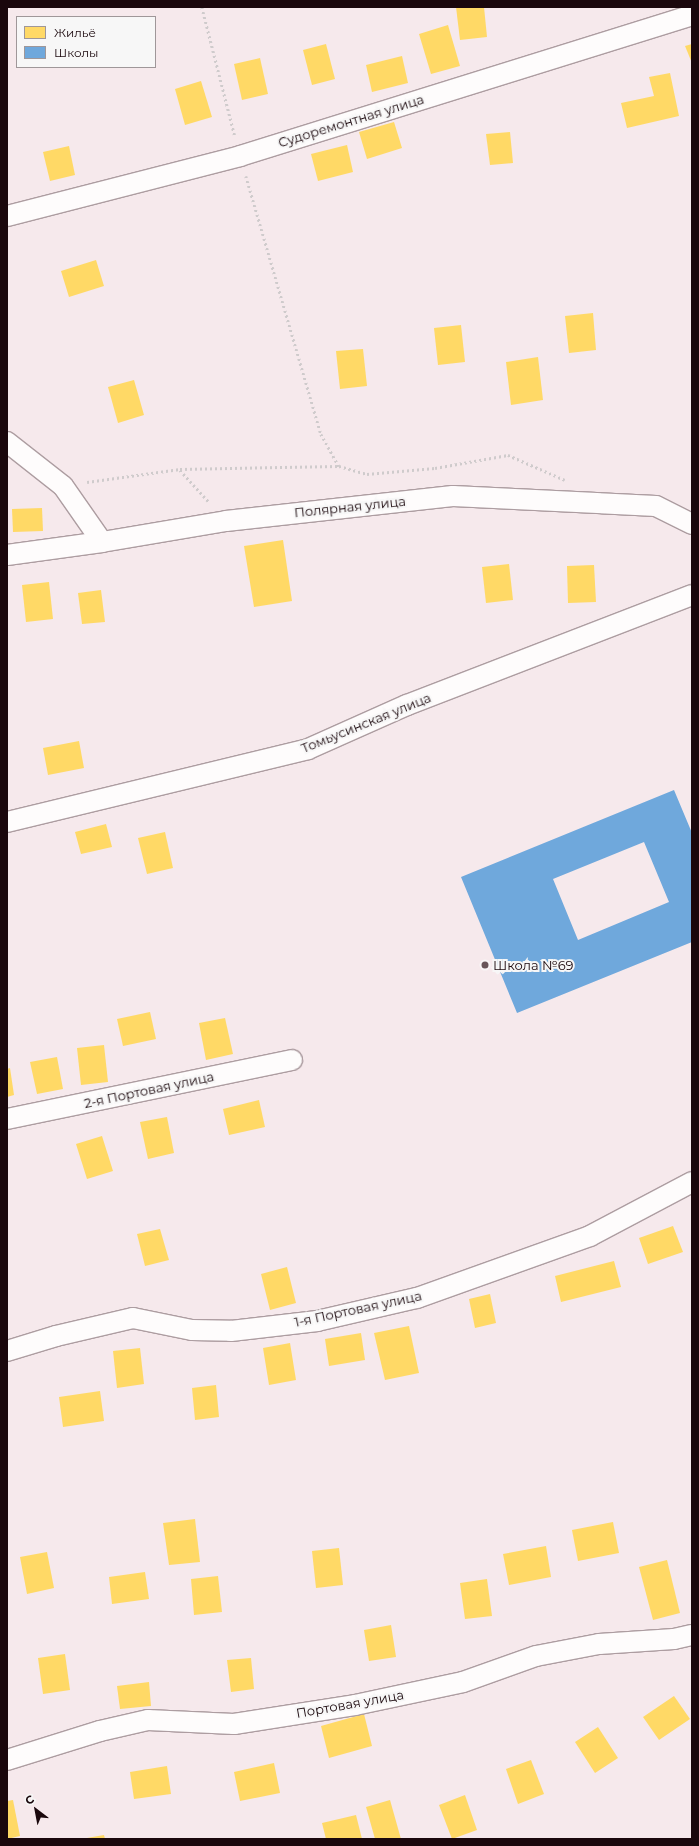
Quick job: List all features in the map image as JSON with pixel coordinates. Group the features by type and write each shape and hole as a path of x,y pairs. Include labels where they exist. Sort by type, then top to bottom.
{"street":[{"name":"Судоремонтная улица","path":"7,216 240,156 692,15"},
{"path":"9,443 63,486 102,542"},
{"name":"Полярная улица","path":"7,555 102,542 226,521 453,496 656,506 692,524"},
{"name":"Томьусинская улица","path":"7,822 308,749 407,705 692,595"},
{"name":"2-я Портовая улица","path":"7,1119 292,1060"},
{"name":"1-я Портовая улица","path":"7,1351 56,1336 133,1318 192,1330 231,1332 317,1321 417,1298 590,1236 692,1182"},
{"name":"Портовая улица","path":"7,1760 100,1731 148,1720 234,1724 355,1705 463,1682 536,1656 599,1644 674,1639 692,1635"}],"path":[{"path":"202,7 240,156 321,434 339,466"},
{"path":"63,486 180,469 339,466 368,474 435,468 508,456 562,477 590,503"},
{"path":"180,469 226,521"}],"building: Жильё":[{"path":"456,7 484,7 487,37 460,40"},
{"path":"448,25 460,66 431,74 419,34"},
{"path":"326,44 335,79 312,85 303,50"},
{"path":"692,44 692,63 685,46"},
{"path":"402,56 408,83 372,92 366,65"},
{"path":"260,58 268,94 242,100 234,64"},
{"path":"670,73 679,116 627,128 621,103 654,96 649,77"},
{"path":"201,81 212,117 185,125 175,89"},
{"path":"394,122 402,148 367,159 359,132"},
{"path":"510,132 513,163 490,165 486,134"},
{"path":"347,145 353,172 318,181 311,154"},
{"path":"69,146 75,175 50,181 43,152"},
{"path":"96,260 104,286 69,297 61,271"},
{"path":"593,313 596,350 569,353 565,316"},
{"path":"461,325 465,362 438,365 434,328"},
{"path":"363,349 367,386 340,389 336,351"},
{"path":"538,357 543,400 511,405 506,362"},
{"path":"134,380 144,415 118,423 108,387"},
{"path":"42,508 43,531 13,532 12,509"},
{"path":"283,540 292,601 254,607 244,546"},
{"path":"509,564 513,600 486,603 482,567"},
{"path":"594,565 596,602 568,603 567,566"},
{"path":"49,582 53,619 26,622 22,585"},
{"path":"101,590 105,622 82,624 78,593"},
{"path":"79,741 84,768 48,775 43,748"},
{"path":"106,824 112,847 81,854 75,832"},
{"path":"165,832 173,868 147,874 138,838"},
{"path":"150,1012 156,1039 123,1046 117,1019"},
{"path":"225,1018 233,1054 206,1060 199,1023"},
{"path":"104,1045 108,1082 81,1085 77,1048"},
{"path":"57,1057 63,1089 37,1094 30,1062"},
{"path":"10,1068 14,1095 7,1097 7,1069"},
{"path":"259,1100 265,1127 229,1135 223,1109"},
{"path":"167,1117 174,1153 148,1159 140,1122"},
{"path":"102,1136 113,1171 87,1179 76,1144"},
{"path":"673,1226 683,1252 648,1264 639,1238"},
{"path":"160,1229 169,1260 145,1266 137,1234"},
{"path":"614,1261 621,1287 561,1302 555,1276"},
{"path":"287,1267 296,1303 270,1310 261,1274"},
{"path":"490,1294 496,1323 475,1328 469,1299"},
{"path":"409,1326 419,1373 385,1380 374,1333"},
{"path":"361,1333 365,1360 329,1366 325,1339"},
{"path":"290,1343 296,1380 269,1385 263,1348"},
{"path":"140,1348 144,1384 117,1388 113,1351"},
{"path":"216,1385 219,1417 195,1420 192,1388"},
{"path":"100,1391 104,1421 63,1427 59,1397"},
{"path":"195,1519 200,1562 169,1565 163,1523"},
{"path":"613,1522 619,1553 578,1561 572,1530"},
{"path":"546,1546 551,1577 509,1585 503,1554"},
{"path":"339,1548 343,1585 316,1588 312,1551"},
{"path":"47,1552 54,1588 27,1594 20,1557"},
{"path":"667,1560 680,1613 653,1620 639,1567"},
{"path":"145,1572 149,1599 112,1604 109,1577"},
{"path":"218,1576 222,1612 194,1615 191,1579"},
{"path":"487,1579 492,1616 465,1619 460,1583"},
{"path":"391,1625 396,1657 369,1661 364,1630"},
{"path":"65,1654 70,1690 43,1694 38,1658"},
{"path":"251,1658 254,1689 231,1692 227,1660"},
{"path":"149,1682 151,1706 120,1709 117,1686"},
{"path":"674,1696 690,1719 659,1740 643,1717"},
{"path":"364,1714 372,1746 329,1758 321,1726"},
{"path":"598,1727 618,1758 595,1773 575,1742"},
{"path":"531,1760 544,1794 518,1804 506,1769"},
{"path":"274,1763 280,1793 240,1801 234,1772"},
{"path":"167,1766 171,1794 134,1799 130,1772"},
{"path":"465,1795 477,1830 452,1839 439,1805"},
{"path":"13,1800 20,1836 7,1839 7,1801"},
{"path":"390,1800 401,1839 375,1839 366,1807"},
{"path":"356,1815 362,1839 326,1839 322,1823"},
{"path":"104,1835 105,1839 87,1839 87,1838"}],"building: Школы":[{"path":"674,790 692,833 692,942 517,1013 461,877","holes":["644,842 669,902 578,940 553,879"]}],"place":[{"name":"Школа №69","path":"485,965"}]}
